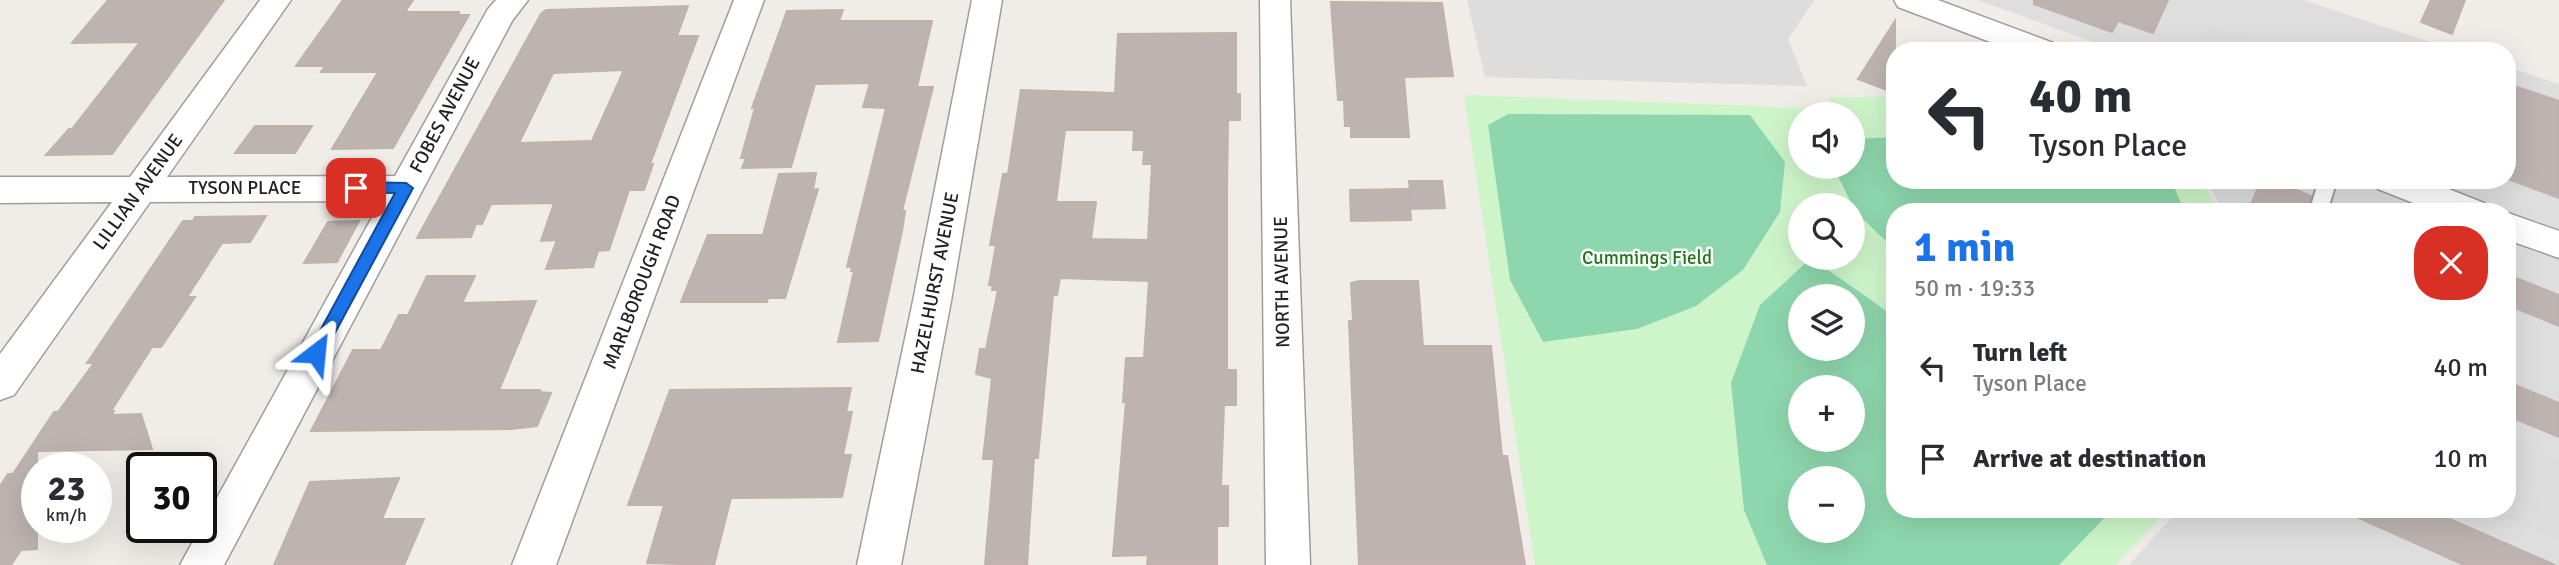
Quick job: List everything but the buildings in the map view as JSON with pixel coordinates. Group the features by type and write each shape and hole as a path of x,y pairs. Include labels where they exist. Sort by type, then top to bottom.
{"street":[{"name":"LILLIAN AVENUE","path":"0,384 276,0"},
{"name":"FOBES AVENUE","path":"202,565 499,16 513,0"},
{"name":"MARLBOROUGH ROAD","path":"534,565 749,0"},
{"name":"HAZELHURST AVENUE","path":"879,565 932,301 987,0"},
{"name":"NORTH AVENUE","path":"1275,0 1288,565"},
{"path":"1909,0 2021,42"},
{"name":"TYSON PLACE","path":"0,190 406,188"},
{"path":"2413,189 2449,203"},
{"path":"2516,229 2559,245"}],"shaded area":[{"path":"1467,0 1814,0 1788,39 1807,86 1485,77"},
{"path":"1978,0 2303,0 2430,42 2093,42"},
{"path":"2206,22 2262,42 2197,42"},
{"path":"2516,70 2559,84 2559,565 2129,565 2171,518 2516,518 2516,203 2218,203 2211,189 2516,189"},
{"path":"2516,443 2559,461 2559,541 2507,518 2516,518"}],"green space":[{"name":"Cummings Field","path":"1464,95 1788,107 1788,179 1865,179 1865,102 1830,102 1829,98 1886,96 1886,189 2207,189 2215,203 1886,203 1886,518 2160,518 2116,565 1535,565"},
{"path":"1508,114 1750,115 1785,162 1780,212 1743,270 1696,306 1637,329 1543,342 1510,280 1488,125"},
{"path":"1886,137 1886,189 2175,189 2181,203 1886,203 1886,241 1865,221 1865,193 1846,193 1839,179 1865,179 1865,138"},
{"path":"1798,270 1828,270 1848,284 1788,284 1788,361 1865,361 1865,296 1886,311 1886,518 2104,518 2059,565 1767,565 1744,510 1731,383 1760,305"}],"route":[{"path":"316,353 406,188 356,188"}]}
